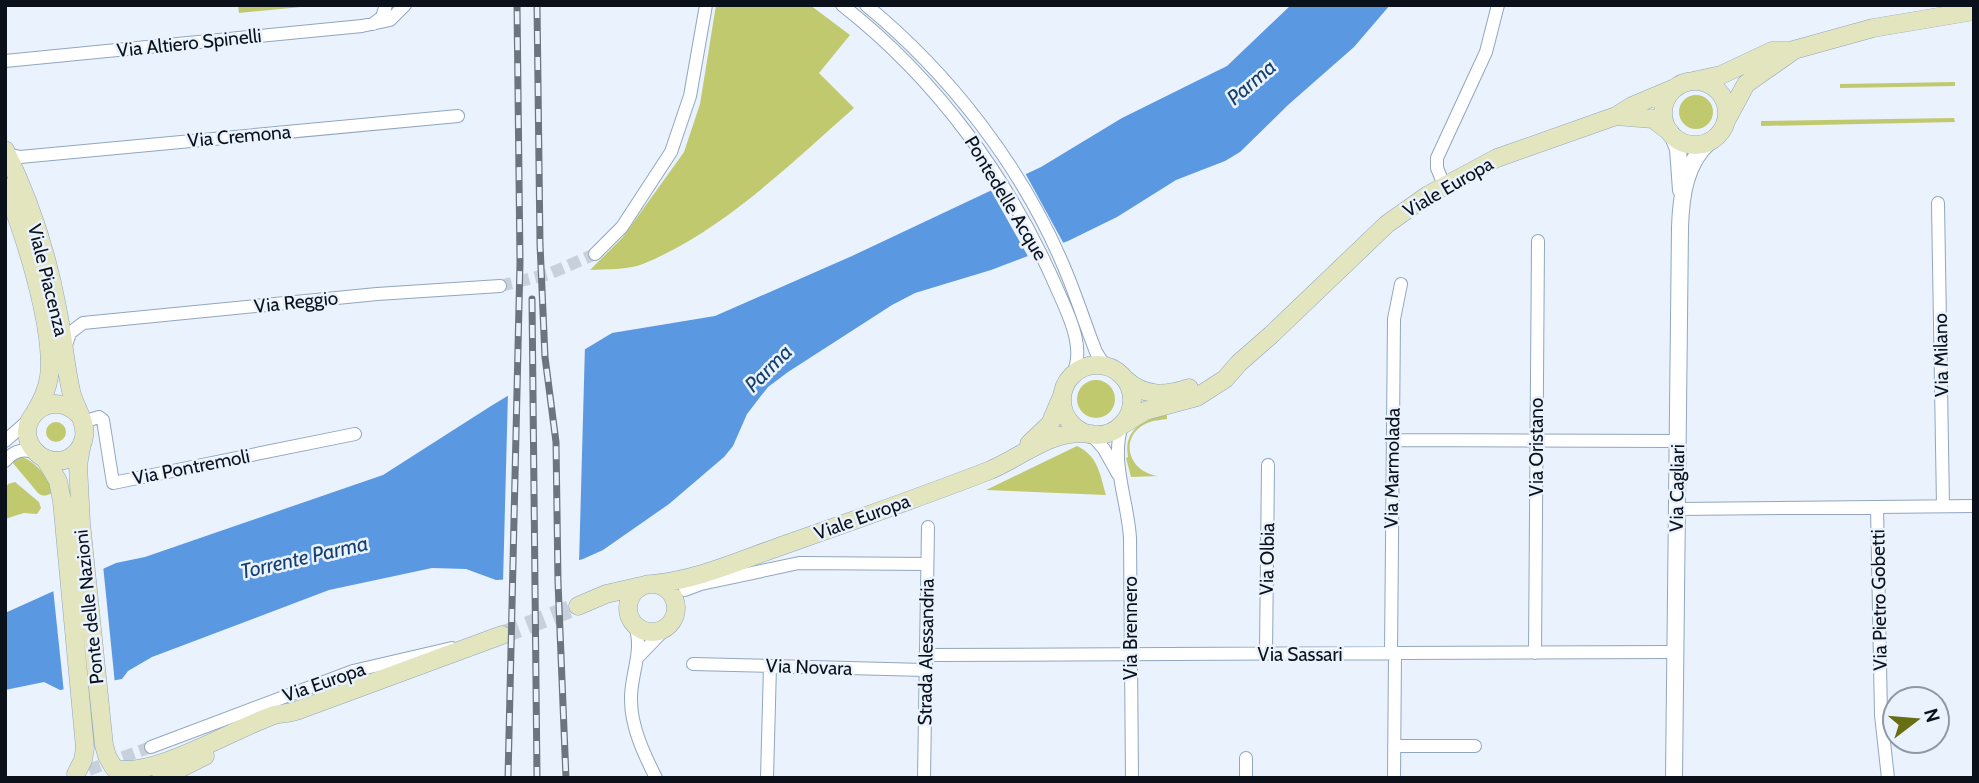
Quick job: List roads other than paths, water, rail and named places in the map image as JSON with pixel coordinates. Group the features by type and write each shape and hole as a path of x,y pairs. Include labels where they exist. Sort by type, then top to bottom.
{"main road":[{"name":"Viale Europa","path":"1122,425 1144,411 1196,397 1224,379 1394,218 1444,185 1509,153 1616,116 1632,106 1685,84 1721,75 1769,52 1793,51 1873,28 1974,11"},
{"name":"Viale Europa","path":"1616,116 1653,119 1681,141 1691,144 1710,141 1719,134 1738,94 1746,84 1793,51"},
{"path":"1672,134 1665,123 1664,106 1669,95 1685,84 1704,82 1719,91 1727,107 1725,124"},
{"name":"Viale Piacenza","path":"11,156 37,230 58,309 71,393 85,431 82,443"},
{"name":"Viale Piacenza","path":"5,187 34,273 48,343 48,384 40,405 32,416"},
{"name":"Viale Europa","path":"1125,379 1136,389 1146,393 1173,392 1198,384 1244,358"},
{"path":"1098,365 1110,368 1125,379 1132,403 1122,425 1106,433 1091,434 1081,431 1069,421 1063,406 1068,384 1086,367 1098,365"},
{"name":"Viale Europa","path":"1022,452 1052,420 1068,384"},
{"path":"80,418 69,407 58,404 41,408 32,416 28,427 29,440 42,457 58,461 70,457 82,443"},
{"name":"Viale Europa","path":"700,575 980,474 1063,434 1091,434"},
{"name":"Ponte delle Nazioni","path":"75,776 83,760 85,748 71,511 82,443"},
{"name":"Ponte delle Nazioni","path":"42,457 58,481 71,511 104,745 107,756 118,773"},
{"path":"700,575 694,578 685,590 671,620 652,632 642,630 607,603 583,604 606,594 700,575"},
{"path":"633,622 628,611 629,601 638,589 649,584 662,586 671,593 676,603 671,620"},
{"name":"Via Europa","path":"483,642 502,635"},
{"path":"296,711 483,642"},
{"name":"Via Europa","path":"75,776 91,763 104,763 118,773 147,768 269,717 296,711"},
{"name":"Via Europa","path":"161,778 275,724 296,711"}],"street":[{"path":"373,24 382,17 386,5"},
{"path":"373,24 390,20 405,5"},
{"path":"595,254 622,227 671,152 690,96 706,5"},
{"name":"Pontedelle Acque","path":"842,5 904,60 970,136 1022,216 1061,297 1078,352 1077,365 1068,384"},
{"path":"866,5 915,50 972,114 1020,183 1064,267 1094,347 1101,360 1110,368"},
{"path":"1444,185 1437,168 1438,153 1486,52 1498,5"},
{"name":"Via Altiero Spinelli","path":"5,61 373,24"},
{"name":"Via Cremona","path":"11,156 458,116"},
{"name":"Via Cagliari","path":"1672,134 1678,149 1682,198 1679,253 1674,778"},
{"name":"Via Cagliari","path":"1682,198 1692,162 1710,141"},
{"name":"Via Milano","path":"1938,203 1943,506"},
{"name":"Via Oristano","path":"1535,653 1538,241"},
{"name":"Via Marmolada","path":"1394,778 1392,440 1394,319 1401,284"},
{"name":"Via Reggio","path":"65,353 65,343 79,324 356,296 500,286"},
{"name":"Via Reggio","path":"58,309 64,318 93,322"},
{"path":"5,440 32,416"},
{"name":"Via Pontremoli","path":"80,418 99,416 103,420 113,483 355,435"},
{"name":"Via Brennero","path":"1122,425 1118,451 1129,531 1132,778"},
{"name":"Via Brennero","path":"1091,434 1104,449 1120,479"},
{"path":"1392,440 1678,441"},
{"path":"5,461 10,455 22,450 32,451 42,457"},
{"name":"Via Olbia","path":"1266,654 1268,465"},
{"path":"1677,509 1974,506"},
{"name":"Via Pietro Gobetti","path":"1877,507 1881,715 1888,778"},
{"name":"Strada Alessandria","path":"924,778 928,527"},
{"path":"685,590 701,583 799,563 927,564"},
{"path":"637,658 671,620"},
{"path":"633,622 638,636 637,658 631,684 632,715 656,778"},
{"name":"Via Europa","path":"151,747 360,669 433,650 483,642"},
{"name":"Via Sassari","path":"925,655 1675,652"},
{"name":"Via Novara","path":"694,664 925,670"},
{"path":"767,778 770,666"},
{"path":"1394,746 1475,746"},
{"path":"1246,758 1246,778"}],"water":[{"path":"1291,5 1390,5 1354,47 1240,152 1225,161 1176,180 1117,217 1068,241 991,270 915,293 788,372 768,387 747,414 733,446 724,457 669,504 603,550 583,559 515,579 496,580 466,569 432,568 329,590 152,657 128,671 122,679 60,690 44,682 5,690 5,613 116,563 145,557 383,475 612,333 715,316 852,256 1041,167 1122,118 1227,66"}],"tunnel":[{"path":"500,286 549,274 595,254"},
{"path":"502,635 578,606"},
{"path":"72,776 151,747"}],"railway":[{"path":"508,778 520,262 517,5"},
{"path":"537,5 540,244 545,357 556,442 558,582 566,778"},
{"path":"532,299 537,778"}],"water label":[{"name":"Parma","path":"1251,82"},
{"name":"Parma","path":"768,368"},
{"name":"Torrente Parma","path":"304,557"}]}
